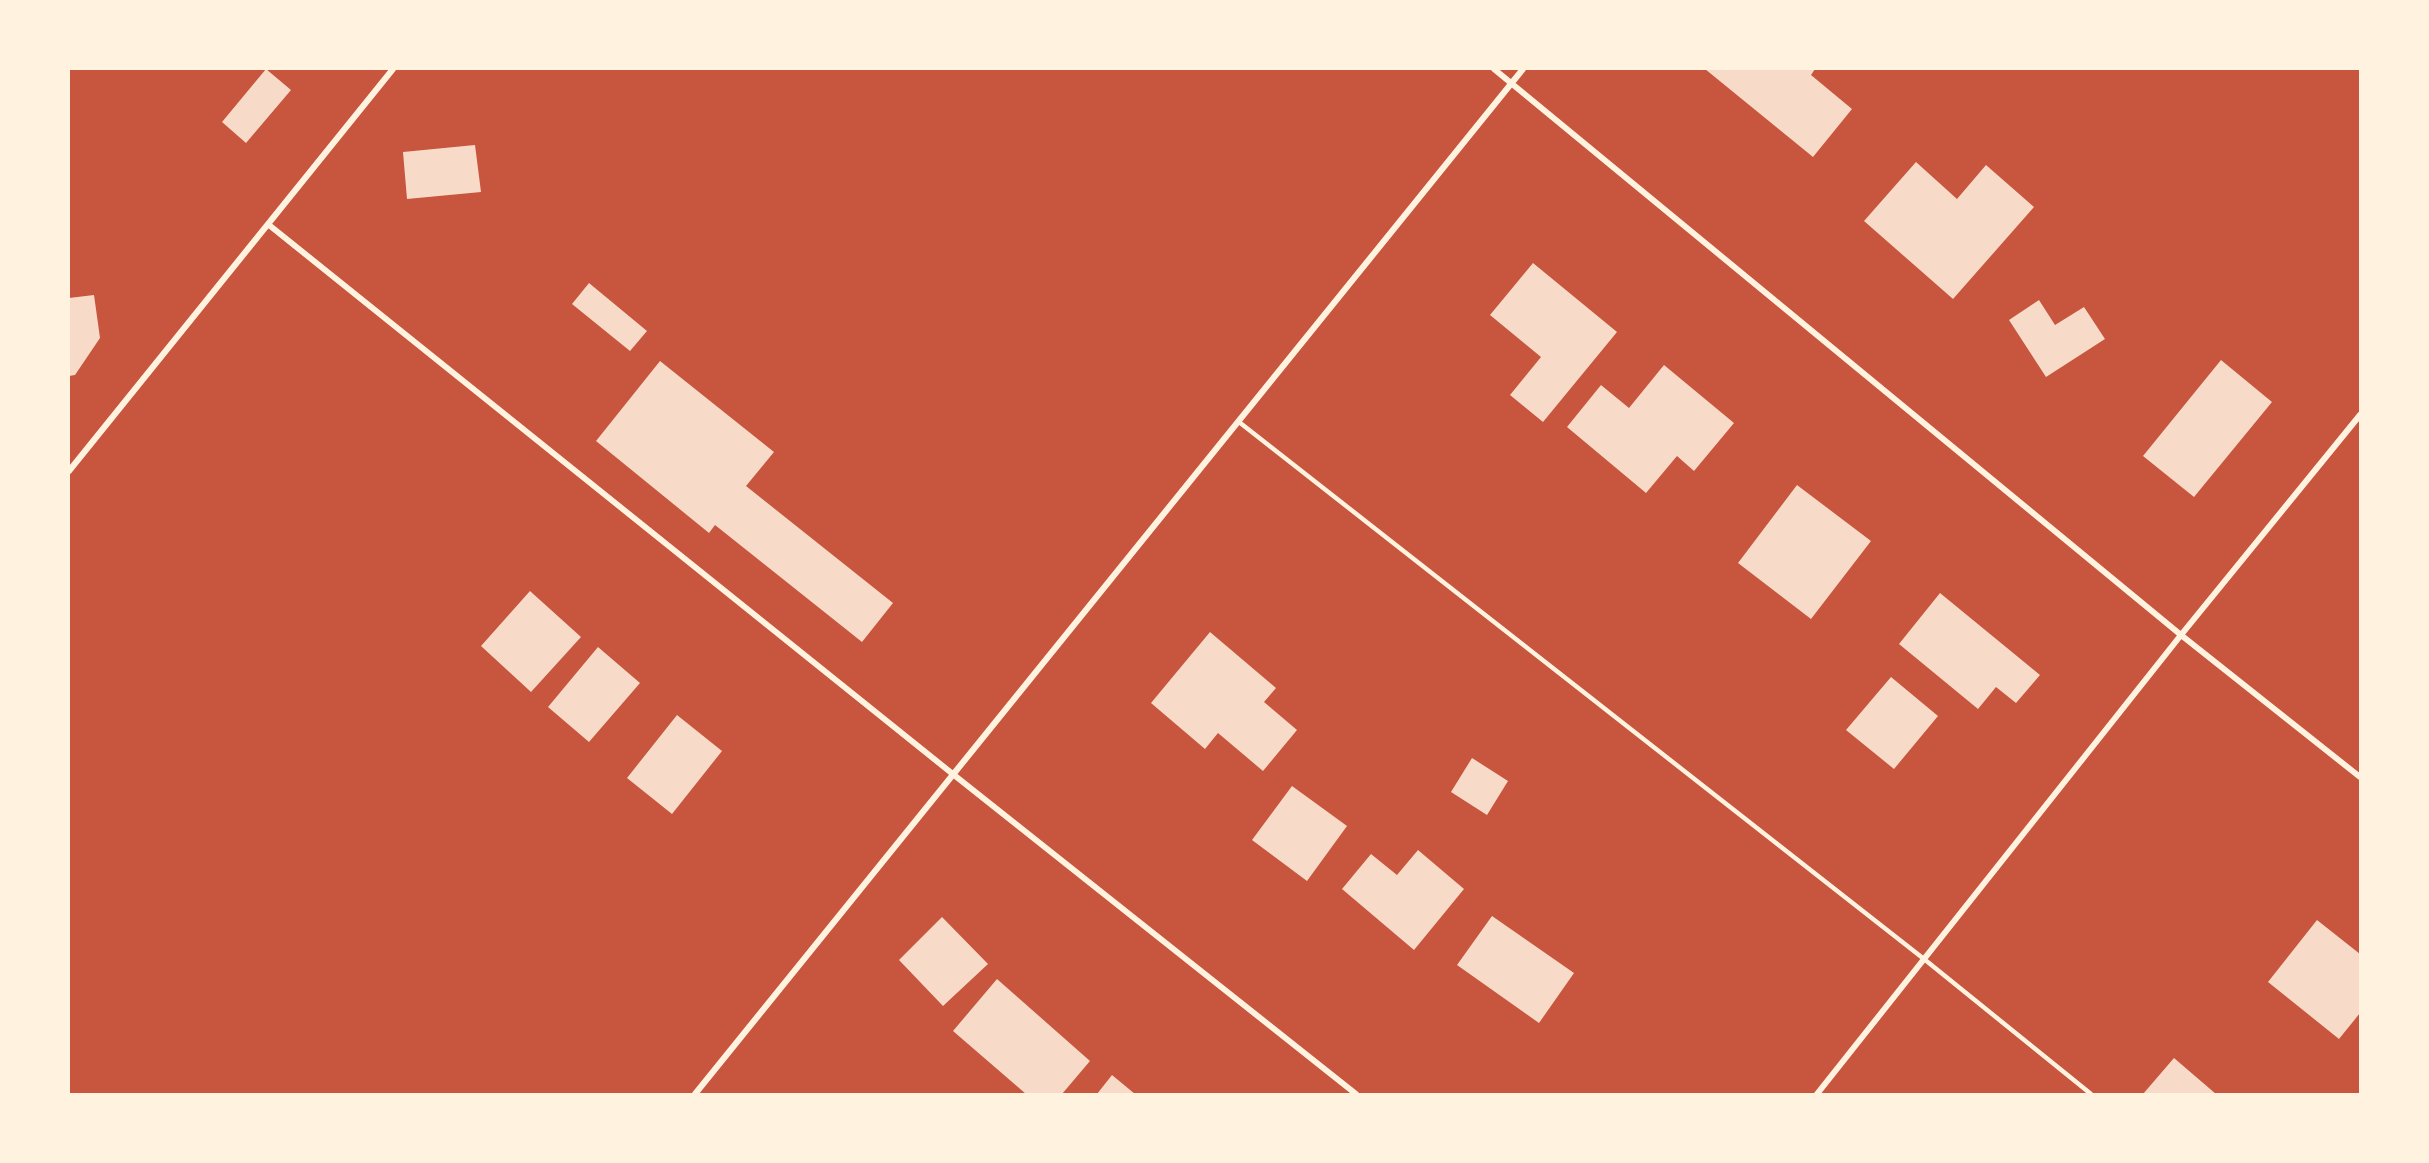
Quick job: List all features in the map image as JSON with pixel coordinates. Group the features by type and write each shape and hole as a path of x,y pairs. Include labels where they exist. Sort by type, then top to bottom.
{"street":[{"path":"69,471 393,69"},
{"path":"1494,69 2181,635 2360,777"},
{"path":"695,1094 1523,69"},
{"path":"269,225 954,775 1356,1094"},
{"path":"1817,1094 2181,635 2360,415"}],"lane":[{"path":"1239,422 1924,959 2091,1094"}],"building":[{"path":"266,69 291,90 246,143 222,122"},
{"path":"1705,69 1815,69 1811,75 1852,109 1813,157"},
{"path":"475,145 481,192 407,199 403,152"},
{"path":"1916,162 1957,199 1986,165 2034,207 1953,299 1864,221"},
{"path":"1533,263 1617,332 1543,422 1510,395 1541,357 1490,315"},
{"path":"589,283 647,331 630,351 572,304"},
{"path":"94,295 100,338 75,375 69,376 69,298"},
{"path":"2039,300 2055,325 2084,307 2105,339 2046,377 2009,320"},
{"path":"2221,360 2272,402 2194,497 2143,456"},
{"path":"660,361 774,452 746,486 893,603 862,642 715,525 709,533 596,441"},
{"path":"1664,365 1734,423 1694,471 1677,456 1646,493 1567,427 1601,385 1629,408"},
{"path":"1797,485 1871,541 1811,619 1738,563"},
{"path":"530,591 581,637 531,692 481,646"},
{"path":"1940,593 2040,675 2016,703 1996,687 1978,709 1899,644"},
{"path":"1210,632 1276,688 1264,702 1297,730 1263,771 1218,733 1205,749 1151,703"},
{"path":"598,647 640,683 589,742 548,707"},
{"path":"1891,677 1938,716 1894,769 1846,730"},
{"path":"677,715 722,751 672,814 627,778"},
{"path":"1472,758 1508,781 1487,815 1451,792"},
{"path":"1292,786 1347,826 1307,881 1252,840"},
{"path":"1418,850 1464,889 1414,950 1342,889 1371,854 1397,875"},
{"path":"1492,916 1574,973 1539,1023 1457,965"},
{"path":"942,917 988,964 943,1006 899,960"},
{"path":"2317,920 2360,954 2360,1013 2339,1039 2268,982"},
{"path":"997,979 1090,1061 1062,1094 1026,1094 953,1031"},
{"path":"2174,1058 2216,1094 2143,1094"},
{"path":"1112,1075 1135,1094 1097,1094"}]}
